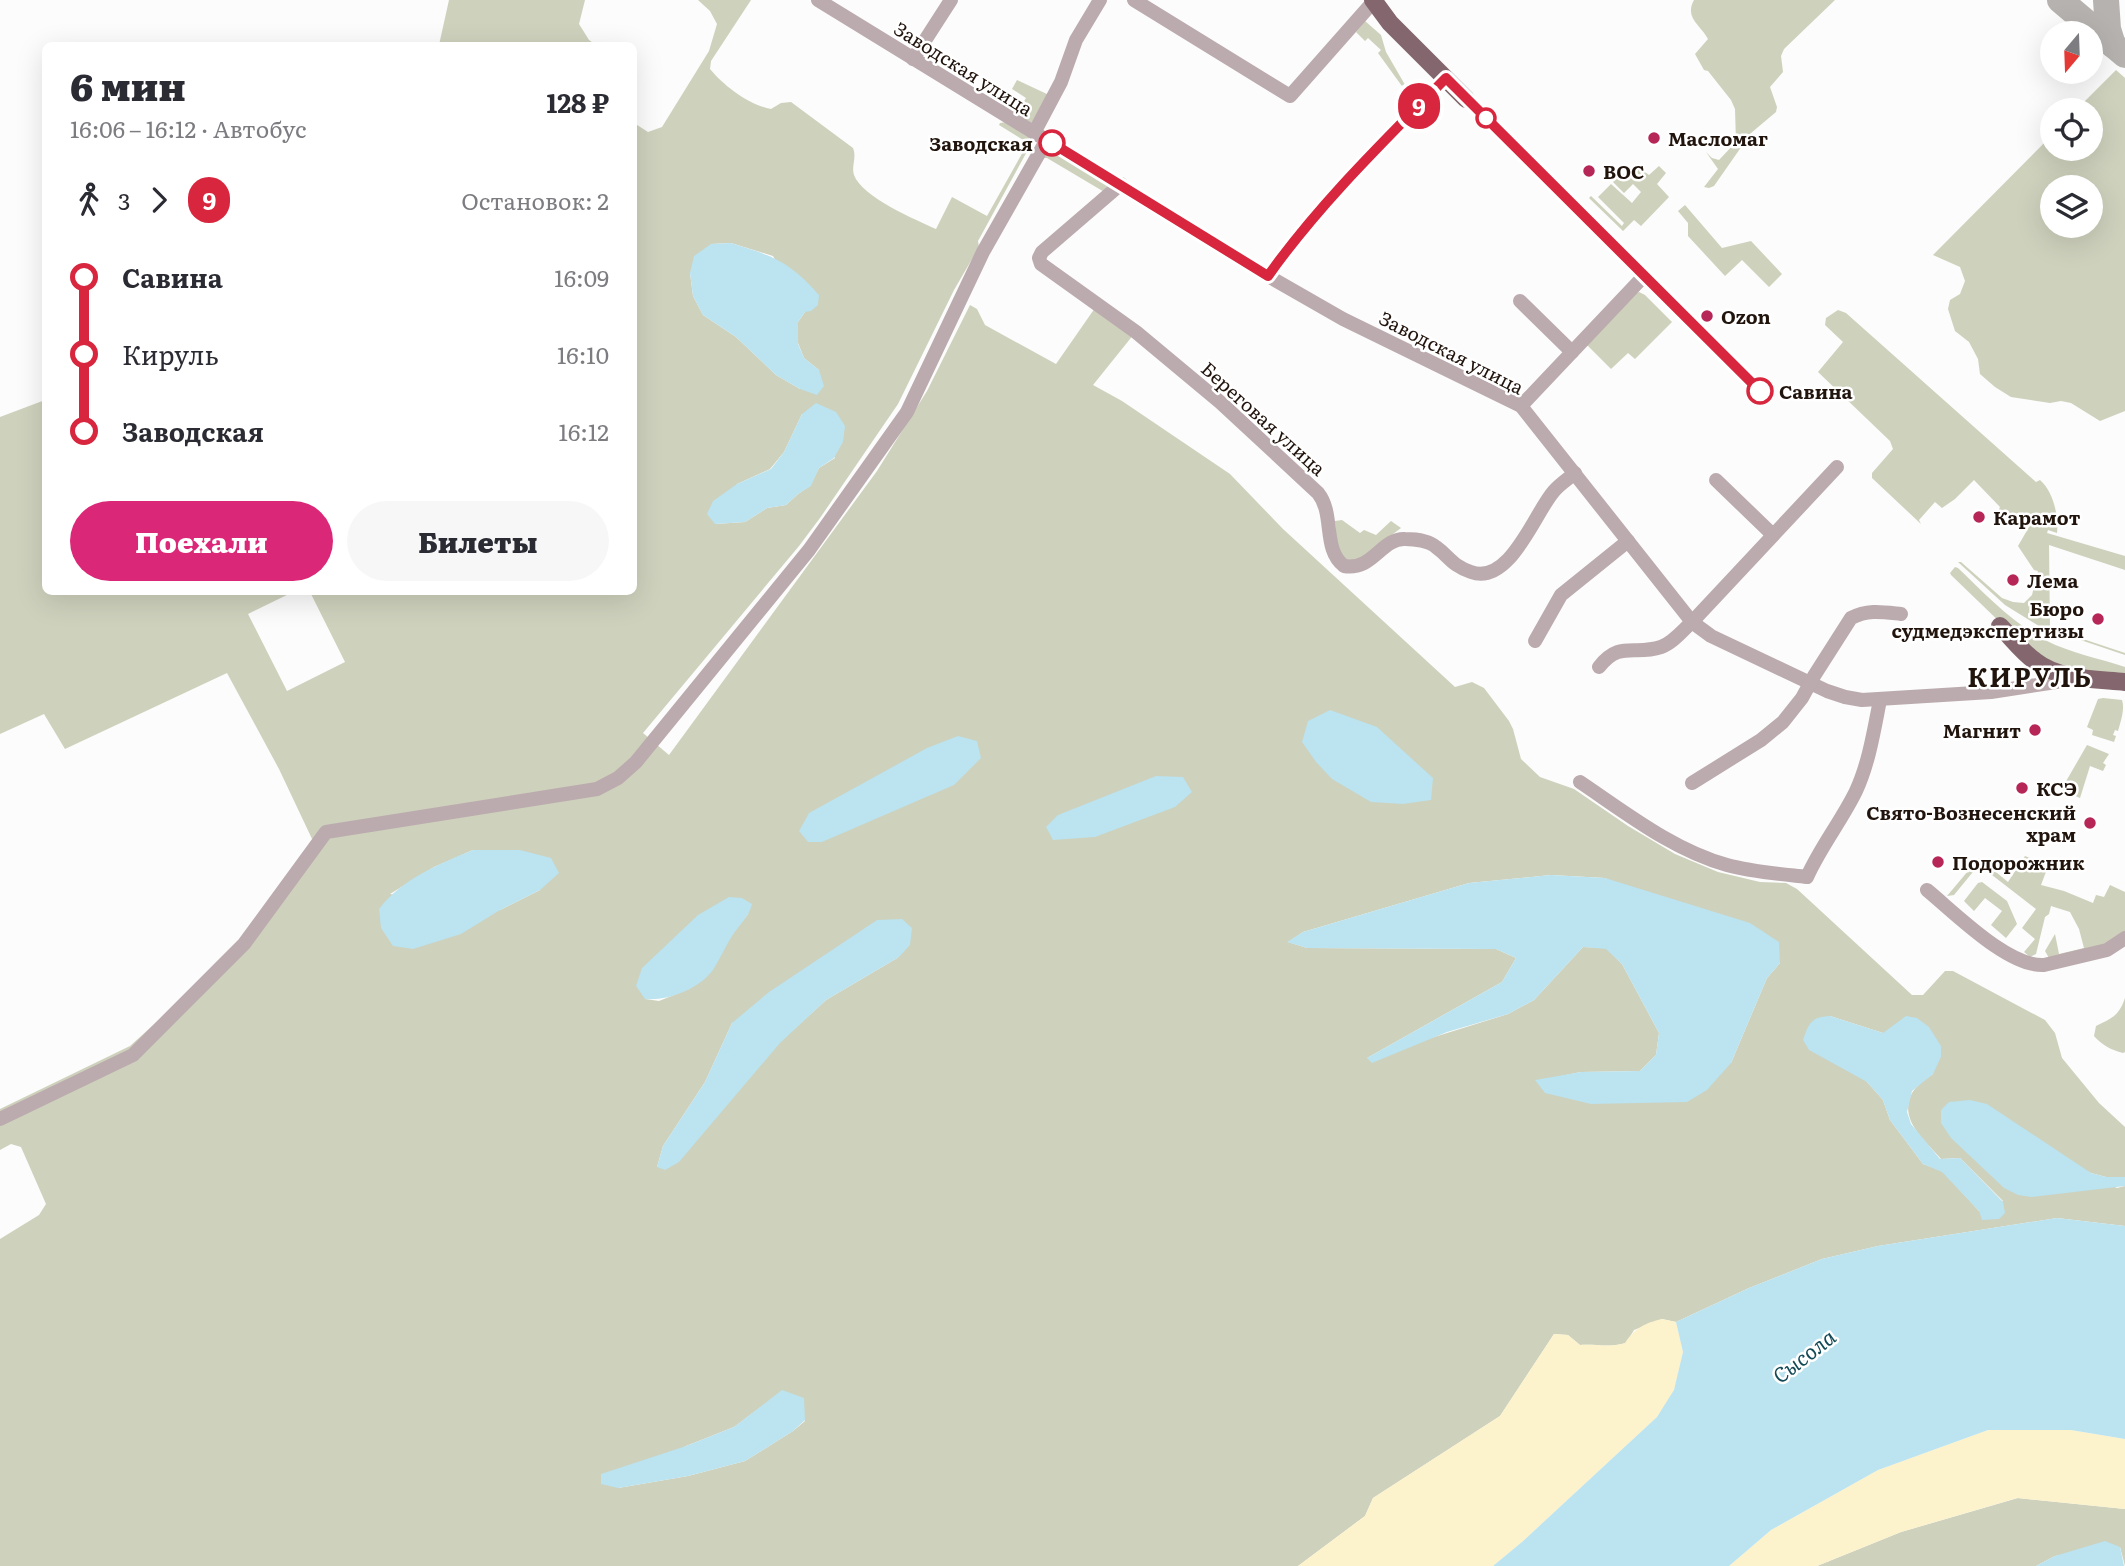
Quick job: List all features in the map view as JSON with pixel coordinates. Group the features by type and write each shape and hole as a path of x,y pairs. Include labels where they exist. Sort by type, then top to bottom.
{"main road":[{"path":"1373,1 1466,99"},
{"path":"2000,626 2041,666 2081,678 2125,682"}],"street":[{"name":"Заводская улица","path":"818,0 1268,276 1343,319 1521,406 1692,622 1712,636 1845,697 1880,700 1991,692 2081,678"},
{"path":"913,59 951,0"},
{"path":"0,1119 133,1055 244,944 326,832 597,789 618,778 635,762 809,550 906,412 1040,137 1076,40 1100,0"},
{"path":"1134,0 1290,96 1373,1"},
{"path":"1268,276 1323,207 1446,78"},
{"name":"Береговая улица","path":"1121,184 1042,252 1041,264 1136,332 1220,402 1318,493 1326,504 1334,556 1344,566 1363,565 1397,540 1408,538 1436,546 1452,564 1469,572 1483,574 1512,555 1554,491 1575,473"},
{"path":"1521,406 1644,276"},
{"path":"1520,301 1572,352"},
{"path":"1599,667 1614,652 1653,649 1670,643 1837,467"},
{"path":"1716,480 1773,535"},
{"path":"1535,641 1561,595 1628,541"},
{"path":"1692,783 1761,740 1783,722 1802,698 1851,618 1860,613 1874,611 1901,614"},
{"path":"1580,782 1682,848 1724,864 1762,873 1807,877 1859,783 1880,700"},
{"path":"1927,890 2001,950 2035,965 2107,950 2125,938"}],"green space":[{"path":"449,0 585,0 579,24 592,42 440,42"},
{"path":"698,0 751,0 711,61 710,69 738,94 763,107 771,109 781,103 791,102 853,148 854,175 867,191 890,207 936,229 952,197 987,216 1028,143 999,125 1000,123 1006,122 1029,137 1030,146 978,241 979,247 954,290 898,404 799,546 643,733 669,755 877,471 927,391 970,305 977,309 985,325 1056,364 1095,308 1134,334 1093,385 1122,401 1230,474 1283,529 1455,687 1472,682 1484,688 1509,721 1521,759 1540,777 1574,789 1675,854 1718,872 1760,882 1786,883 1797,889 1912,995 1923,995 1945,971 1953,971 2045,1020 2055,1033 2062,1058 2099,1103 2125,1127 2125,1177 2106,1177 2091,1173 1949,1102 2117,1188 2125,1186 2125,1226 2057,1218 1878,1246 1822,1259 1749,1288 1676,1322 1662,1319 1634,1330 1626,1343 1608,1346 1580,1345 1568,1335 1554,1334 1500,1416 1373,1498 1365,1516 1298,1566 0,1566 0,1239 39,1215 46,1204 21,1147 11,1144 0,1150 0,1109 130,1046 222,963 313,841 279,769 227,673 65,749 44,714 0,734 0,417 42,401 42,595 287,595 248,614 287,691 345,662 312,595 637,595 637,125 648,132 662,127 709,51 717,24 710,11","holes":["731,243 773,256 805,312 798,322 798,343 804,358 819,370 800,389 776,375 736,337 703,315 693,296 690,273 711,244","802,414 835,458 819,468 810,486 786,505 767,508 745,522 715,524 737,484 770,469 784,452","473,850 540,890 500,910 390,894 434,867","1551,875 1605,878 1780,963 1767,978 1731,1063 1536,1081 1581,1072 1640,1071 1656,1055 1659,1033 1622,964 1606,948 1583,947 1534,1000 1508,1014 1367,1058 1502,982 1516,958 1496,949 1307,948 1288,942 1303,932 1469,883","749,913 689,989 659,1001 645,999","899,957 826,1000 779,1043 657,1167 663,1146 705,1082 732,1023","1830,1016 1883,1033 1933,1074 1912,1093 1908,1112 1915,1129 1941,1159 1960,1158 2003,1201 1979,1211 1942,1171 1923,1164 1890,1120 1883,1100 1867,1082","782,1391 805,1421 745,1461 688,1476 618,1488 686,1446 734,1427"]},
{"path":"1694,0 1835,0 1784,49 1781,56 1783,72 1770,87 1777,107 1776,112 1751,133 1714,186 1709,188 1704,187 1718,169 1706,152 1719,160 1736,142 1735,109 1708,71 1704,70 1695,54 1708,39 1692,17 1691,6"},
{"path":"1365,21 1381,35 1386,52 1408,90 1407,93 1378,53 1381,50 1368,38 1365,41 1356,32"},
{"path":"2116,70 2125,78 2125,411 2100,421 2071,403 2011,397 1995,387 1980,374 1978,359 1969,342 1955,331 1948,309 1950,300 1960,294 1965,281 1960,267 1933,255 2040,147 2040,161 2103,161 2103,98 2088,98"},
{"path":"1017,80 1049,95 1031,124 1000,107 1002,104 1017,113 1026,98 1012,89"},
{"path":"1052,151 1108,185 1106,193 1043,158"},
{"path":"1659,166 1666,173 1657,184 1669,197 1641,226 1634,220 1623,231 1589,198 1591,196 1622,226 1624,223 1598,197 1611,184 1632,203 1641,192 1633,184 1624,193 1613,182 1622,173 1629,178 1639,168 1649,175"},
{"path":"1685,205 1722,248 1751,241 1782,274 1769,287 1742,260 1725,276 1688,236 1688,223 1678,211"},
{"path":"1639,292 1672,322 1635,359 1628,353 1611,369 1586,344"},
{"path":"1838,310 1846,313 2036,482 2040,480 2045,485 2052,497 2057,519 2057,533 2048,530 2047,533 2125,556 2125,570 2049,545 2050,628 2125,655 2039,626 2005,605 1958,562 2002,598 2024,603 2032,595 2038,571 2034,570 2018,546 2029,527 1996,517 2000,507 1974,480 1942,508 1935,502 1919,520 1921,524 1872,478 1872,473 1893,449 1890,441 1818,372 1843,342 1825,325 1826,318"},
{"path":"1342,520 1360,533 1364,530 1376,535 1391,521 1401,528 1373,549 1372,553 1348,564 1337,551 1335,521"},
{"path":"1955,567 2034,634 2065,649 2125,667 2125,679 2074,672 2035,656 1951,575"},
{"path":"2098,699 2122,700 2122,715 2118,731 2115,730 2113,735 2116,736 2114,742 2092,735 2093,730 2087,727"},
{"path":"2087,745 2109,754 2103,763 2106,765 2103,771 2090,766 2080,798 2061,790"},
{"path":"2025,856 2042,863 2041,866 2047,869 2041,885 2093,903 2096,895 2104,897 2110,885 2125,892 2125,933 2114,943 2049,958 2045,951 2055,934 2059,954 2084,948 2079,929 2070,912 2051,906 2045,917 2036,954 2030,957 2024,952 2035,939 2022,928 2036,909 1983,868 1977,867 1954,895 1947,896 1979,858 2008,882"},
{"path":"1982,882 2007,901 2017,924 2006,938 1991,925 2002,911 1985,898 1974,911 1964,901 1978,883"},
{"path":"2125,998 2123,1053 2107,1047 2094,1036 2096,1026 2114,1016"},
{"path":"2018,1498 2125,1509 2125,1566 2120,1547 2055,1556 2036,1566 1817,1566 1901,1532"}],"sand":[{"path":"1662,1319 1676,1322 1683,1352 1674,1391 1657,1417 1493,1566 1298,1566 1365,1516 1373,1498 1500,1416 1554,1334 1568,1335 1580,1345 1614,1345 1625,1343 1641,1327"},
{"path":"1988,1430 2071,1430 2125,1439 2125,1509 2017,1498 1901,1532 1817,1566 1729,1566 1771,1530 1878,1470"}],"water":[{"path":"731,243 780,261 819,295 818,305 805,312 798,322 798,344 804,358 819,370 824,386 817,395 776,375 736,337 703,315 693,296 690,273 694,256 711,244"},
{"path":"816,403 836,412 845,426 843,442 834,458 819,468 811,486 786,505 767,508 745,522 715,524 707,514 713,501 737,484 771,469 784,452 802,414"},
{"path":"1330,710 1377,727 1433,778 1431,800 1403,804 1371,802 1332,779 1302,742 1308,721"},
{"path":"958,736 977,741 981,758 954,785 822,842 808,842 799,831 809,813 927,748"},
{"path":"1156,776 1183,777 1192,792 1175,807 1095,837 1053,840 1046,827 1058,815"},
{"path":"473,850 520,850 551,858 559,873 540,890 461,934 413,949 393,946 381,928 379,909 388,898 434,867"},
{"path":"1551,875 1605,878 1750,923 1779,942 1780,963 1767,978 1731,1063 1707,1090 1687,1102 1591,1104 1545,1093 1535,1080 1581,1072 1640,1071 1656,1055 1659,1033 1622,964 1606,949 1583,947 1534,1000 1508,1014 1447,1032 1372,1063 1367,1058 1502,982 1516,958 1496,949 1307,948 1287,942 1303,932 1469,883"},
{"path":"729,897 742,898 752,904 713,970 700,983 673,996 645,999 636,986 642,968 698,915"},
{"path":"902,919 912,928 910,945 899,957 826,1000 780,1043 679,1162 665,1170 657,1167 663,1146 705,1082 732,1023 769,992 877,920"},
{"path":"1830,1016 1883,1033 1906,1016 1917,1018 1929,1027 1941,1046 1941,1057 1933,1074 1912,1091 1907,1112 1911,1124 1940,1159 1960,1158 2003,1202 2005,1213 1999,1219 1982,1220 1979,1211 1942,1172 1923,1164 1890,1120 1883,1100 1867,1082 1809,1050 1803,1040 1809,1025 1819,1018"},
{"path":"1970,1100 1987,1104 2091,1173 2106,1177 2125,1177 2125,1186 2031,1197 2018,1195 2004,1188 1951,1138 1941,1123 1941,1110 1949,1102"},
{"name":"Сысола","path":"2057,1218 2125,1226 2125,1439 2071,1430 1988,1430 1878,1470 1771,1530 1729,1566 1493,1566 1657,1417 1674,1390 1683,1352 1676,1322 1749,1288 1822,1259 1878,1246"},
{"path":"782,1390 804,1398 805,1420 793,1431 745,1461 688,1476 618,1488 601,1484 601,1474 734,1427"},
{"path":"2105,1541 2120,1547 2124,1566 2036,1566 2055,1556"}],"taxiway":[{"path":"2060,0 2125,55"},
{"path":"2106,0 2108,29 2113,45"}],"bus line":[{"name":"9","path":"1052,143 1268,276 1323,207 1446,78 1760,391"}],"place":[{"name":"Масломаг","path":"1654,138"},
{"name":"Заводская","path":"1052,143"},
{"name":"ВОС","path":"1589,171"},
{"name":"Ozon","path":"1707,316"},
{"name":"Савина","path":"1760,391"},
{"name":"Карамот","path":"1979,517"},
{"name":"Лема","path":"2013,580"},
{"name":"Бюро судмедэкспертизы","path":"2098,619"},
{"name":"Магнит","path":"2035,730"},
{"name":"КСЭ","path":"2022,788"},
{"name":"Свято-Вознесенский храм","path":"2090,823"},
{"name":"Подорожник","path":"1938,862"}],"district":[{"name":"КИРУЛЬ","path":"2030,675"}]}
